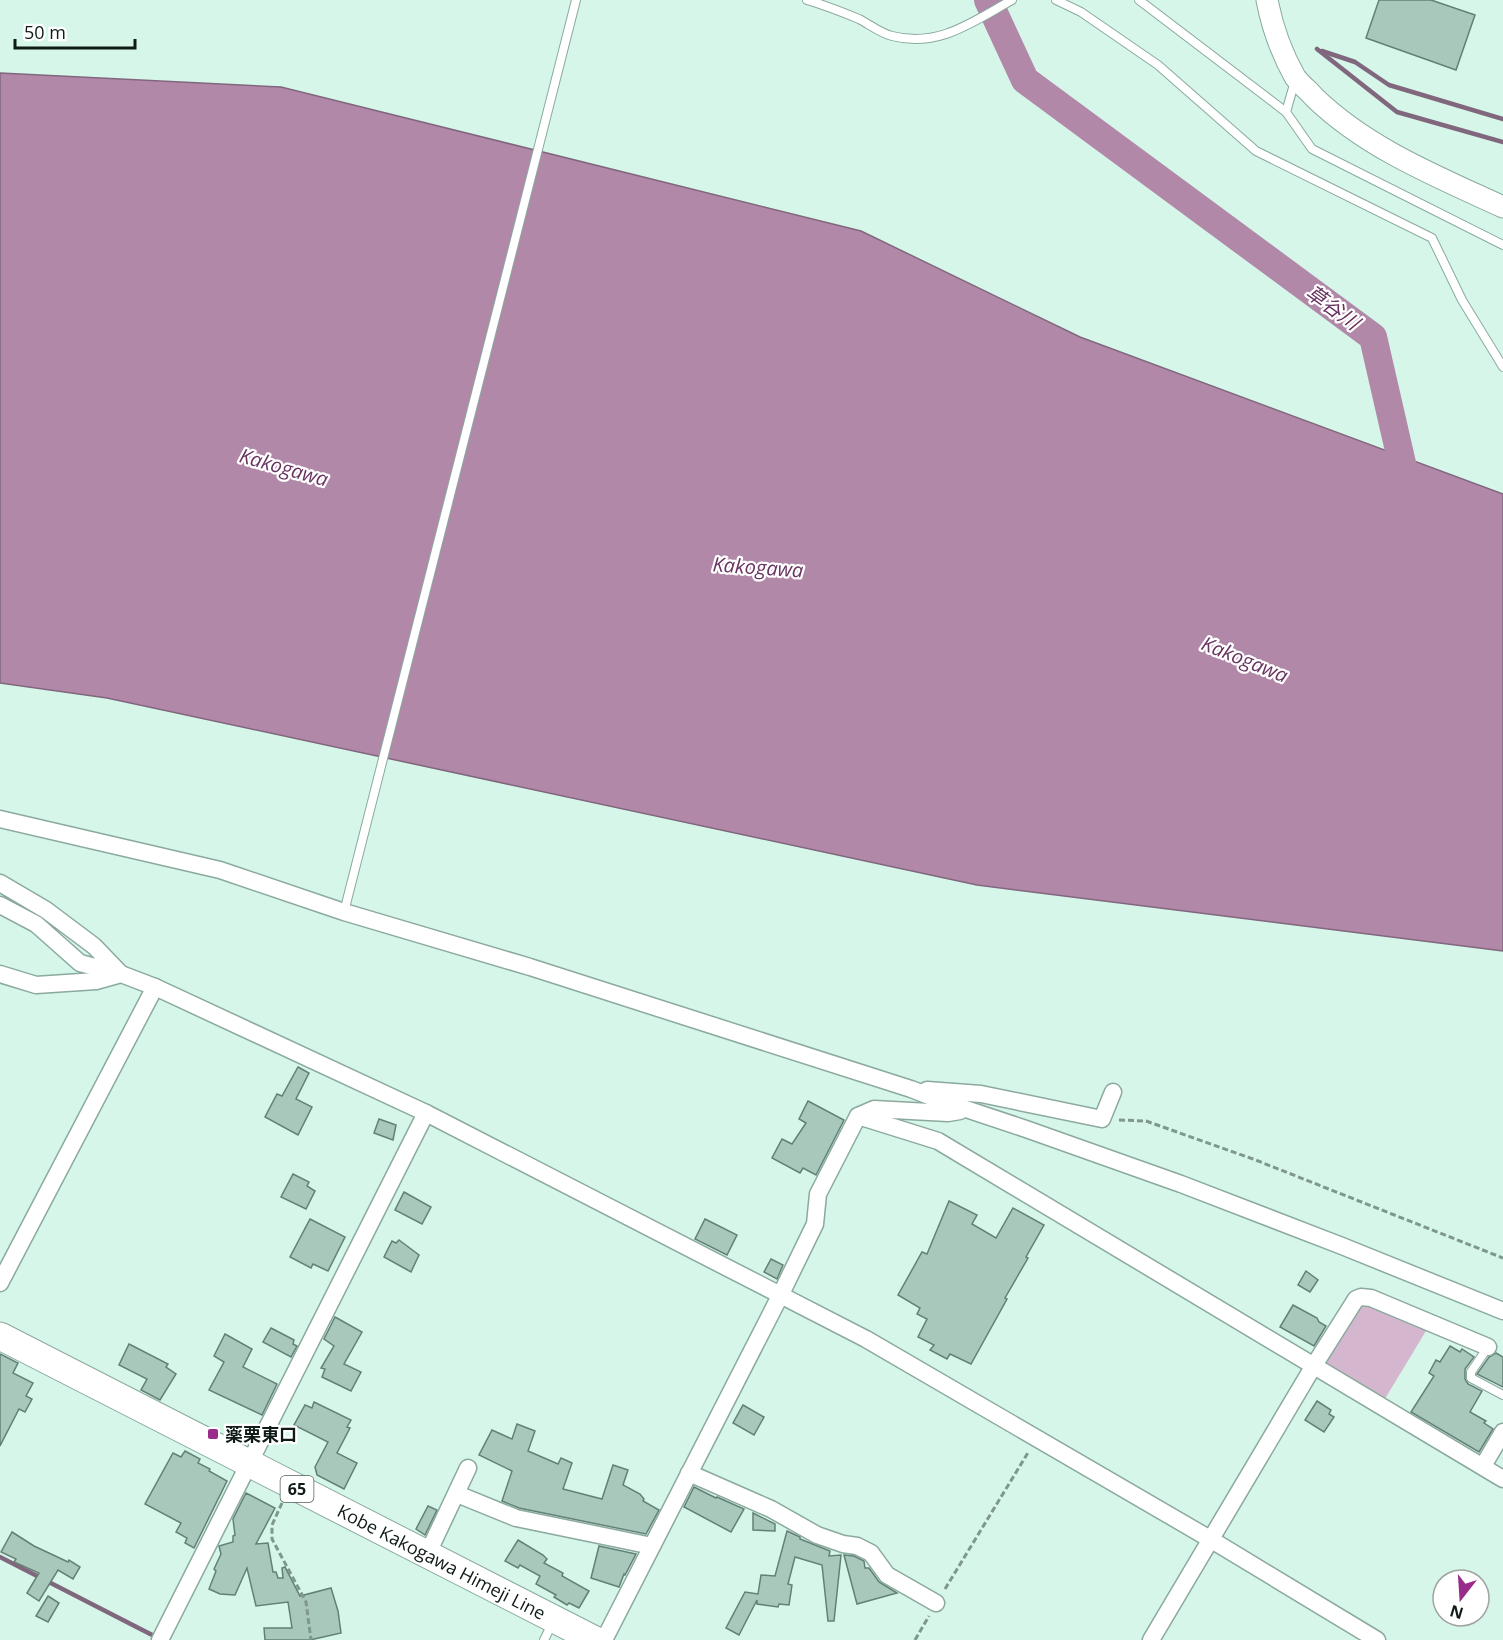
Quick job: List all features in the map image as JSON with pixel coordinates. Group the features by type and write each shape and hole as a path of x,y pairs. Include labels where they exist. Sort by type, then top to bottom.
{"main road":[{"name":"Kobe Kakogawa Himeji Line","path":"0,1336 427,1555 550,1630 595,1640"}],"street":[{"path":"1267,0 1271,20 1296,79 1326,108 1374,142 1432,175 1503,207"},
{"path":"0,819 220,870 344,912 530,967 911,1089 1181,1184 1503,1311"},
{"path":"0,883 46,910 94,946 121,974"},
{"path":"0,905 36,924 80,963 121,974 155,987 426,1113 866,1339 1210,1539 1377,1640"},
{"path":"0,974 36,985 96,981 121,974"},
{"path":"0,1283 155,987"},
{"path":"911,1089 981,1094 1102,1119 1113,1092"},
{"path":"604,1640 815,1224 818,1194 858,1116 874,1109 948,1113 966,1109"},
{"path":"160,1640 426,1113"},
{"path":"858,1116 938,1141 1503,1479"},
{"path":"1151,1640 1313,1366 1356,1299 1371,1298 1488,1347"},
{"path":"1483,1466 1503,1432"},
{"path":"427,1555 468,1468"},
{"path":"689,1473 771,1509 817,1535 871,1552 887,1575 936,1603"},
{"path":"457,1494 516,1518 652,1546"}],"lane":[{"path":"344,912 576,0"},
{"path":"807,0 858,19 890,36 923,40 943,36 1012,0"},
{"path":"1056,0 1081,12 1158,65 1256,151 1432,238 1462,300 1503,367"},
{"path":"1139,0 1286,112 1312,149 1503,245"},
{"path":"1286,112 1296,79"},
{"path":"1488,1347 1472,1372 1471,1378 1503,1395"}],"path":[{"path":"1102,1119 1146,1121 1253,1159 1503,1257"},
{"path":"915,1640 1037,1438"},
{"path":"291,1485 272,1525 271,1533 272,1539 306,1602 311,1640"}],"shaded area":[{"path":"1366,1302 1429,1326 1383,1402 1323,1365 1359,1303"}],"water":[{"name":"Kakogawa","path":"0,73 281,87 861,231 1080,337 1503,494 1503,951 977,885 107,698 0,683"}],"building":[{"path":"1379,0 1431,0 1475,15 1456,70 1366,38"},
{"path":"298,1067 309,1073 296,1099 312,1107 298,1135 265,1117 277,1094 282,1096"},
{"path":"808,1101 844,1120 816,1175 803,1168 800,1173 772,1158 782,1139 792,1144 806,1123 799,1119"},
{"path":"379,1119 396,1125 393,1140 374,1133"},
{"path":"293,1174 309,1182 307,1186 315,1191 306,1209 281,1197"},
{"path":"404,1192 431,1207 422,1224 395,1210"},
{"path":"949,1201 977,1215 972,1224 996,1238 1013,1208 1044,1225 971,1364 950,1354 947,1359 930,1350 934,1345 918,1337 927,1319 917,1314 920,1308 898,1295 922,1252 927,1254"},
{"path":"310,1219 345,1237 328,1271 313,1264 311,1268 290,1257"},
{"path":"705,1219 737,1235 727,1255 695,1239"},
{"path":"399,1240 419,1255 411,1272 384,1257 392,1241 396,1243"},
{"path":"771,1259 783,1265 777,1279 764,1272"},
{"path":"1306,1271 1318,1280 1310,1292 1298,1285"},
{"path":"1293,1305 1317,1318 1326,1326 1314,1346 1280,1327"},
{"path":"335,1317 362,1332 344,1364 361,1372 351,1391 322,1377 325,1369 321,1368 334,1346 324,1339"},
{"path":"271,1328 294,1340 293,1344 297,1346 291,1357 263,1342"},
{"path":"225,1334 252,1349 243,1367 277,1384 262,1415 209,1390 224,1362 214,1356"},
{"path":"129,1344 168,1364 166,1367 176,1374 160,1400 141,1390 147,1379 119,1365"},
{"path":"1450,1346 1460,1352 1462,1349 1474,1357 1465,1369 1465,1379 1468,1384 1482,1391 1470,1412 1486,1421 1484,1423 1493,1429 1479,1452 1411,1412 1434,1376 1429,1373 1436,1360 1440,1362"},
{"path":"1496,1353 1503,1357 1503,1387 1477,1374 1489,1357"},
{"path":"0,1354 18,1363 13,1373 33,1383 26,1396 32,1399 25,1412 19,1409 0,1446"},
{"path":"1317,1401 1331,1410 1329,1414 1334,1417 1324,1432 1305,1420"},
{"path":"314,1402 351,1420 347,1427 350,1428 337,1453 357,1463 344,1489 317,1475 315,1467 328,1442 294,1425 305,1405 312,1408"},
{"path":"743,1405 764,1417 754,1435 733,1423"},
{"path":"517,1424 535,1431 528,1451 558,1464 561,1458 572,1463 563,1489 602,1499 613,1465 628,1470 623,1485 640,1494 643,1501 659,1510 646,1534 519,1508 502,1501 512,1471 479,1455 492,1430 512,1439"},
{"path":"185,1451 200,1459 198,1463 210,1469 209,1471 227,1481 194,1548 185,1543 187,1538 176,1532 181,1523 145,1504 173,1453 181,1457"},
{"path":"694,1487 744,1509 731,1532 684,1507"},
{"path":"246,1493 275,1508 256,1544 268,1543 273,1572 276,1572 278,1578 283,1578 282,1568 285,1567 300,1596 331,1588 338,1611 341,1633 310,1640 265,1640 264,1628 292,1628 288,1602 256,1606 247,1568 235,1595 220,1594 209,1589 221,1554 219,1546 233,1542 235,1535 233,1519"},
{"path":"428,1506 437,1510 425,1535 416,1529"},
{"path":"753,1513 775,1524 775,1531 753,1530"},
{"path":"787,1531 830,1551 829,1556 841,1555 834,1621 828,1621 822,1565 795,1557 788,1584 792,1585 789,1605 779,1604 778,1607 757,1604 757,1600 739,1635 726,1628 745,1592 758,1594 761,1575 775,1576"},
{"path":"12,1532 34,1546 80,1567 73,1579 58,1570 39,1601 27,1593 39,1573 14,1562 16,1559 1,1552"},
{"path":"518,1540 543,1555 547,1559 544,1563 563,1573 562,1576 589,1591 579,1608 569,1603 567,1605 554,1597 556,1595 536,1584 540,1576 520,1565 518,1568 505,1561"},
{"path":"599,1546 636,1554 619,1587 591,1578"},
{"path":"844,1555 854,1556 864,1561 865,1568 869,1568 879,1582 897,1593 857,1604"},
{"path":"48,1596 59,1603 48,1622 36,1616"}],"waterway":[{"name":"草谷川","path":"988,0 1025,80 1373,337 1409,494"},
{"path":"1317,49 1397,112 1503,142"},
{"path":"1322,51 1355,62 1389,85 1503,119"},
{"path":"0,1557 158,1638"}],"place":[{"name":"薬栗東口","path":"213,1434"}]}
